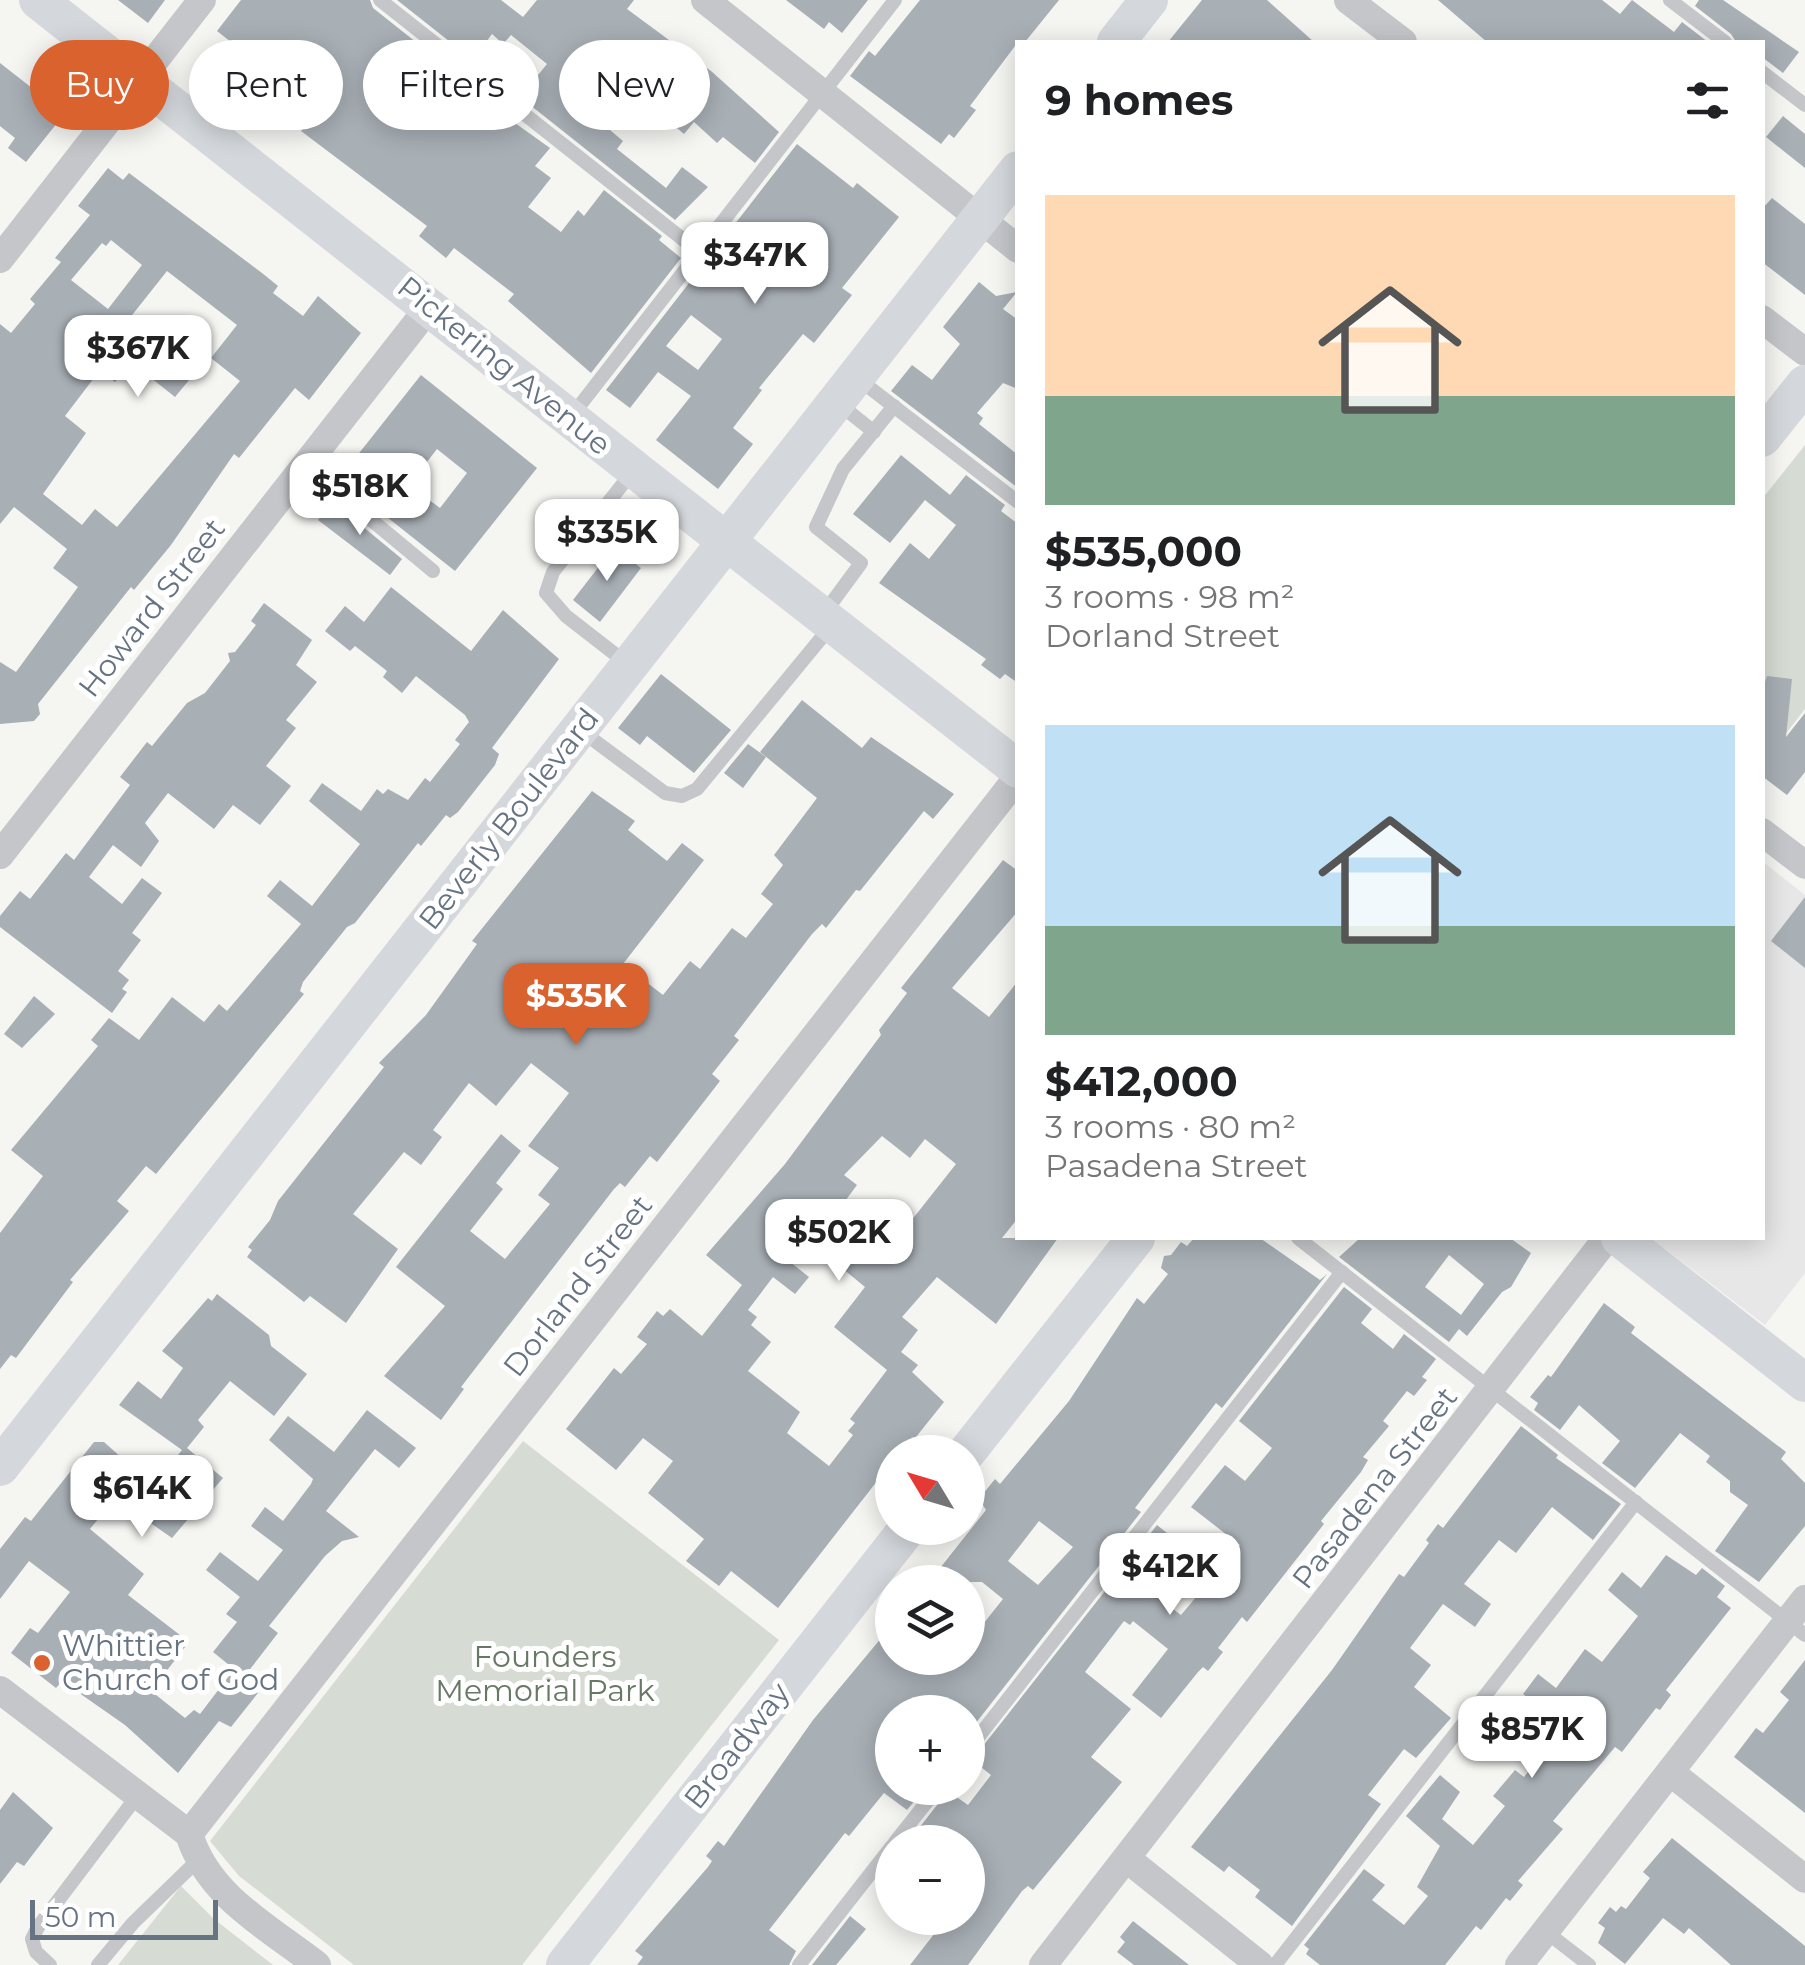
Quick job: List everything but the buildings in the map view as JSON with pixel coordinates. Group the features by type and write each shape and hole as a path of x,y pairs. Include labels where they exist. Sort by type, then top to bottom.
{"street":[{"name":"Pickering Avenue","path":"38,0 89,40"},
{"path":"169,45 202,0"},
{"path":"705,0 1015,247"},
{"path":"1118,40 1149,0"},
{"path":"1348,0 1400,40"},
{"name":"Pickering Avenue","path":"169,102 1015,767"},
{"path":"0,259 103,130"},
{"name":"Beverly Boulevard","path":"0,1467 1015,174"},
{"name":"Howard Street","path":"0,855 430,306"},
{"path":"1765,321 1805,352"},
{"path":"1765,434 1805,384"},
{"name":"Dorland Street","path":"193,1848 1015,781"},
{"path":"1765,834 1805,865"},
{"path":"980,1435 1134,1240"},
{"name":"Pasadena Street","path":"1043,1965 1605,1240"},
{"path":"1623,1240 1805,1383"},
{"name":"Broadway","path":"565,1965 895,1545"},
{"path":"1518,1965 1670,1772 1799,1619"},
{"path":"0,1690 138,1795 193,1848 213,1886 317,1965"},
{"path":"1670,1772 1805,1880"},
{"path":"1127,1859 1260,1965"}],"lane":[{"path":"380,0 699,252"},
{"path":"570,418 895,0"},
{"path":"1670,0 1722,40"},
{"path":"1765,74 1805,105"},
{"path":"847,390 894,406 1015,500"},
{"path":"847,390 874,432"},
{"path":"580,729 665,793 682,796 696,789 827,621 861,563 816,526 843,469 894,406"},
{"path":"305,466 433,571"},
{"path":"630,665 566,616 546,593 552,572 633,469"},
{"path":"1301,1240 1636,1502 1799,1619"},
{"path":"985,1728 1342,1272"},
{"path":"1275,1965 1636,1502"},
{"path":"50,1965 36,1952 32,1939 38,1927 138,1795"},
{"path":"909,1825 925,1805"},
{"path":"98,1965 193,1848"},
{"path":"799,1965 875,1868"},
{"path":"1545,1931 1589,1965"}],"shaded area":[{"path":"1765,864 1805,895 1805,1273 1765,1325 1654,1240 1765,1240"}],"green space":[{"path":"1805,445 1805,709 1765,760 1765,495"},
{"name":"Founders Memorial Park","path":"523,1441 779,1640 522,1965 354,1965 239,1876 210,1841"},
{"path":"181,1886 214,1919 273,1965 118,1965"}],"place":[{"name":"Whittier Church of God","path":"42,1663"}]}
